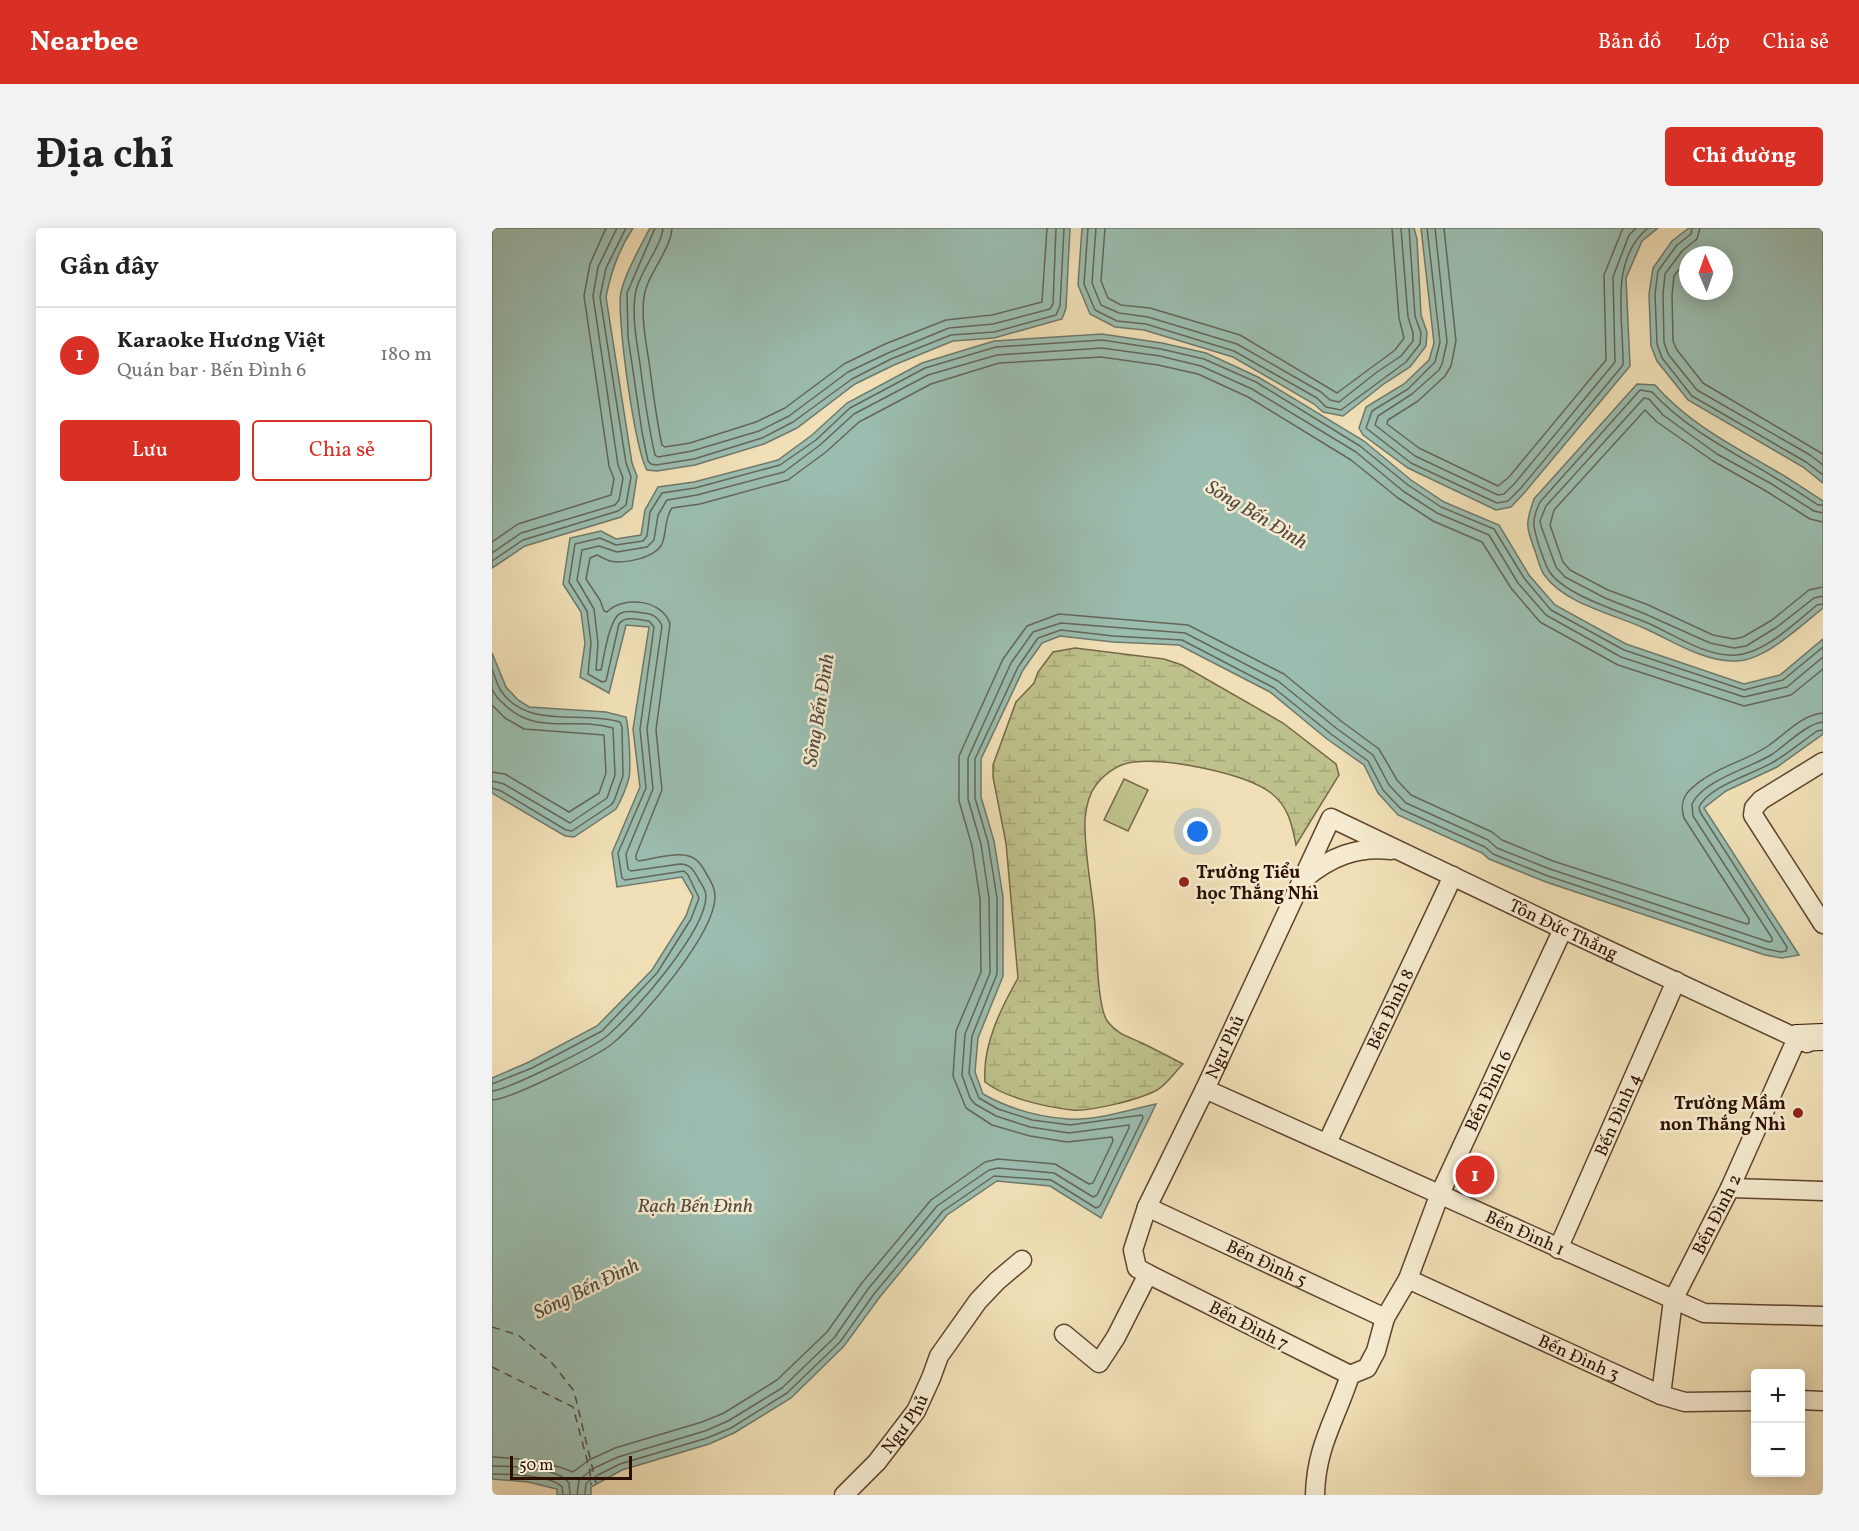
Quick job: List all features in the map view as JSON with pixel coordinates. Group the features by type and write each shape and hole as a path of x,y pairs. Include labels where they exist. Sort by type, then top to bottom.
{"street":[{"path":"1820,913 1753,815 1754,807 1770,793 1823,762"},
{"name":"Tôn Đức Thắng","path":"1331,818 1563,929 1823,1049"},
{"name":"Ngư Phủ","path":"1148,1274 1137,1268 1133,1250 1148,1207 1331,818"},
{"path":"1302,880 1332,858 1349,852 1378,848 1399,850"},
{"name":"Bến Đình 8","path":"1327,1143 1453,876"},
{"name":"Bến Đình 6","path":"1350,1375 1367,1368 1376,1351 1385,1318 1408,1279 1439,1196 1563,929"},
{"name":"Bến Đình 4","path":"1558,1248 1676,981"},
{"name":"Tôn Đức Thắng","path":"1797,1038 1823,1037"},
{"name":"Bến Đình 2","path":"1661,1395 1673,1300 1730,1188 1797,1038"},
{"name":"Bến Đình 1","path":"1205,1089 1704,1313 1823,1316"},
{"path":"1730,1188 1823,1191"},
{"name":"Bến Đình 5","path":"1148,1207 1385,1318"},
{"name":"Ngư Phủ","path":"843,1495 877,1462 916,1411 939,1356 978,1301 1022,1260"},
{"path":"1064,1334 1099,1363 1116,1337 1148,1274"},
{"name":"Bến Đình 7","path":"1148,1274 1350,1375"},
{"name":"Bến Đình 3","path":"1408,1279 1661,1395 1685,1402 1751,1401"},
{"path":"1315,1495 1324,1438 1350,1375"},
{"path":"1805,1400 1823,1401"}],"green space":[{"path":"1075,648 1164,659 1182,665 1283,723 1336,764 1339,775 1296,845 1288,816 1277,798 1259,786 1225,773 1166,762 1134,762 1113,769 1096,785 1087,806 1085,831 1099,987 1104,1014 1108,1022 1119,1032 1183,1064 1164,1085 1149,1094 1115,1104 1080,1110 1062,1109 1026,1101 1003,1093 985,1082 986,1055 994,1028 1018,978 1006,843 993,777 993,765 1016,702 1034,683 1038,672 1053,652"},
{"path":"1124,779 1148,790 1128,831 1104,820"}],"water":[{"path":"492,228 633,228 616,261 606,297 632,463 637,476 632,508 621,517 525,546 492,568"},
{"path":"650,228 1070,228 1066,308 1062,319 994,338 953,341 894,365 855,384 797,428 764,444 695,465 657,471 647,470 642,458 632,412 620,305 626,276"},
{"path":"1082,228 1414,228 1417,239 1421,315 1427,332 1426,346 1410,367 1385,383 1343,416 1323,412 1314,404 1233,357 1144,330 1115,327 1090,314 1078,285"},
{"path":"1421,228 1658,228 1642,241 1626,278 1630,366 1511,507 1496,510 1408,468 1363,435 1359,428 1366,407 1404,384 1429,360 1434,343"},
{"path":"1689,228 1823,228 1823,483 1803,467 1688,400 1657,361 1651,346 1649,294 1653,268 1672,241"},
{"name":"Rạch Bến Đình","path":"1102,334 1162,343 1206,353 1258,377 1364,441 1411,480 1444,502 1499,525 1529,575 1555,605 1626,644 1744,684 1780,675 1823,639 1823,734 1777,767 1726,791 1704,808 1799,955 1782,958 1765,955 1546,882 1489,859 1482,853 1398,815 1378,793 1364,765 1327,739 1270,692 1179,645 1113,642 1060,636 1042,643 1023,670 981,759 981,797 994,841 1003,897 1003,976 978,1038 975,1072 983,1094 1013,1108 1046,1116 1068,1119 1089,1118 1156,1104 1101,1218 1050,1186 997,1181 947,1215 879,1298 844,1346 791,1398 734,1433 709,1444 622,1470 591,1487 591,1495 557,1495 557,1489 528,1482 492,1479 492,1078 529,1062 597,1026 652,970 686,916 693,896 682,877 617,887 612,853 640,787 633,729 649,627 626,625 609,693 580,677 585,643 581,612 563,584 570,538 601,531 616,539 641,535 645,510 658,487 694,482 778,460 812,435 847,403 922,363 994,341"},
{"path":"1637,384 1655,385 1696,422 1823,501 1823,608 1782,641 1758,655 1735,661 1700,654 1646,629 1578,602 1554,586 1542,571 1528,525 1534,499"},
{"path":"492,653 506,687 518,700 529,707 606,712 626,717 630,772 623,794 616,809 574,837 565,836 492,793"}],"ferry route":[{"path":"492,1327 518,1335 552,1363 574,1391 596,1483"},
{"path":"492,1367 573,1407 590,1471 591,1485"}],"place":[{"name":"Trường Tiểu học Thắng Nhì","path":"1184,882"},
{"name":"Trường Mầm non Thắng Nhì","path":"1798,1113"},
{"name":"Karaoke Hương Việt","path":"1475,1175"}],"water label":[{"name":"Sông Bến Đình","path":"1257,514"},
{"name":"Sông Bến Đình","path":"818,710"},
{"name":"Sông Bến Đình","path":"586,1288"}]}
